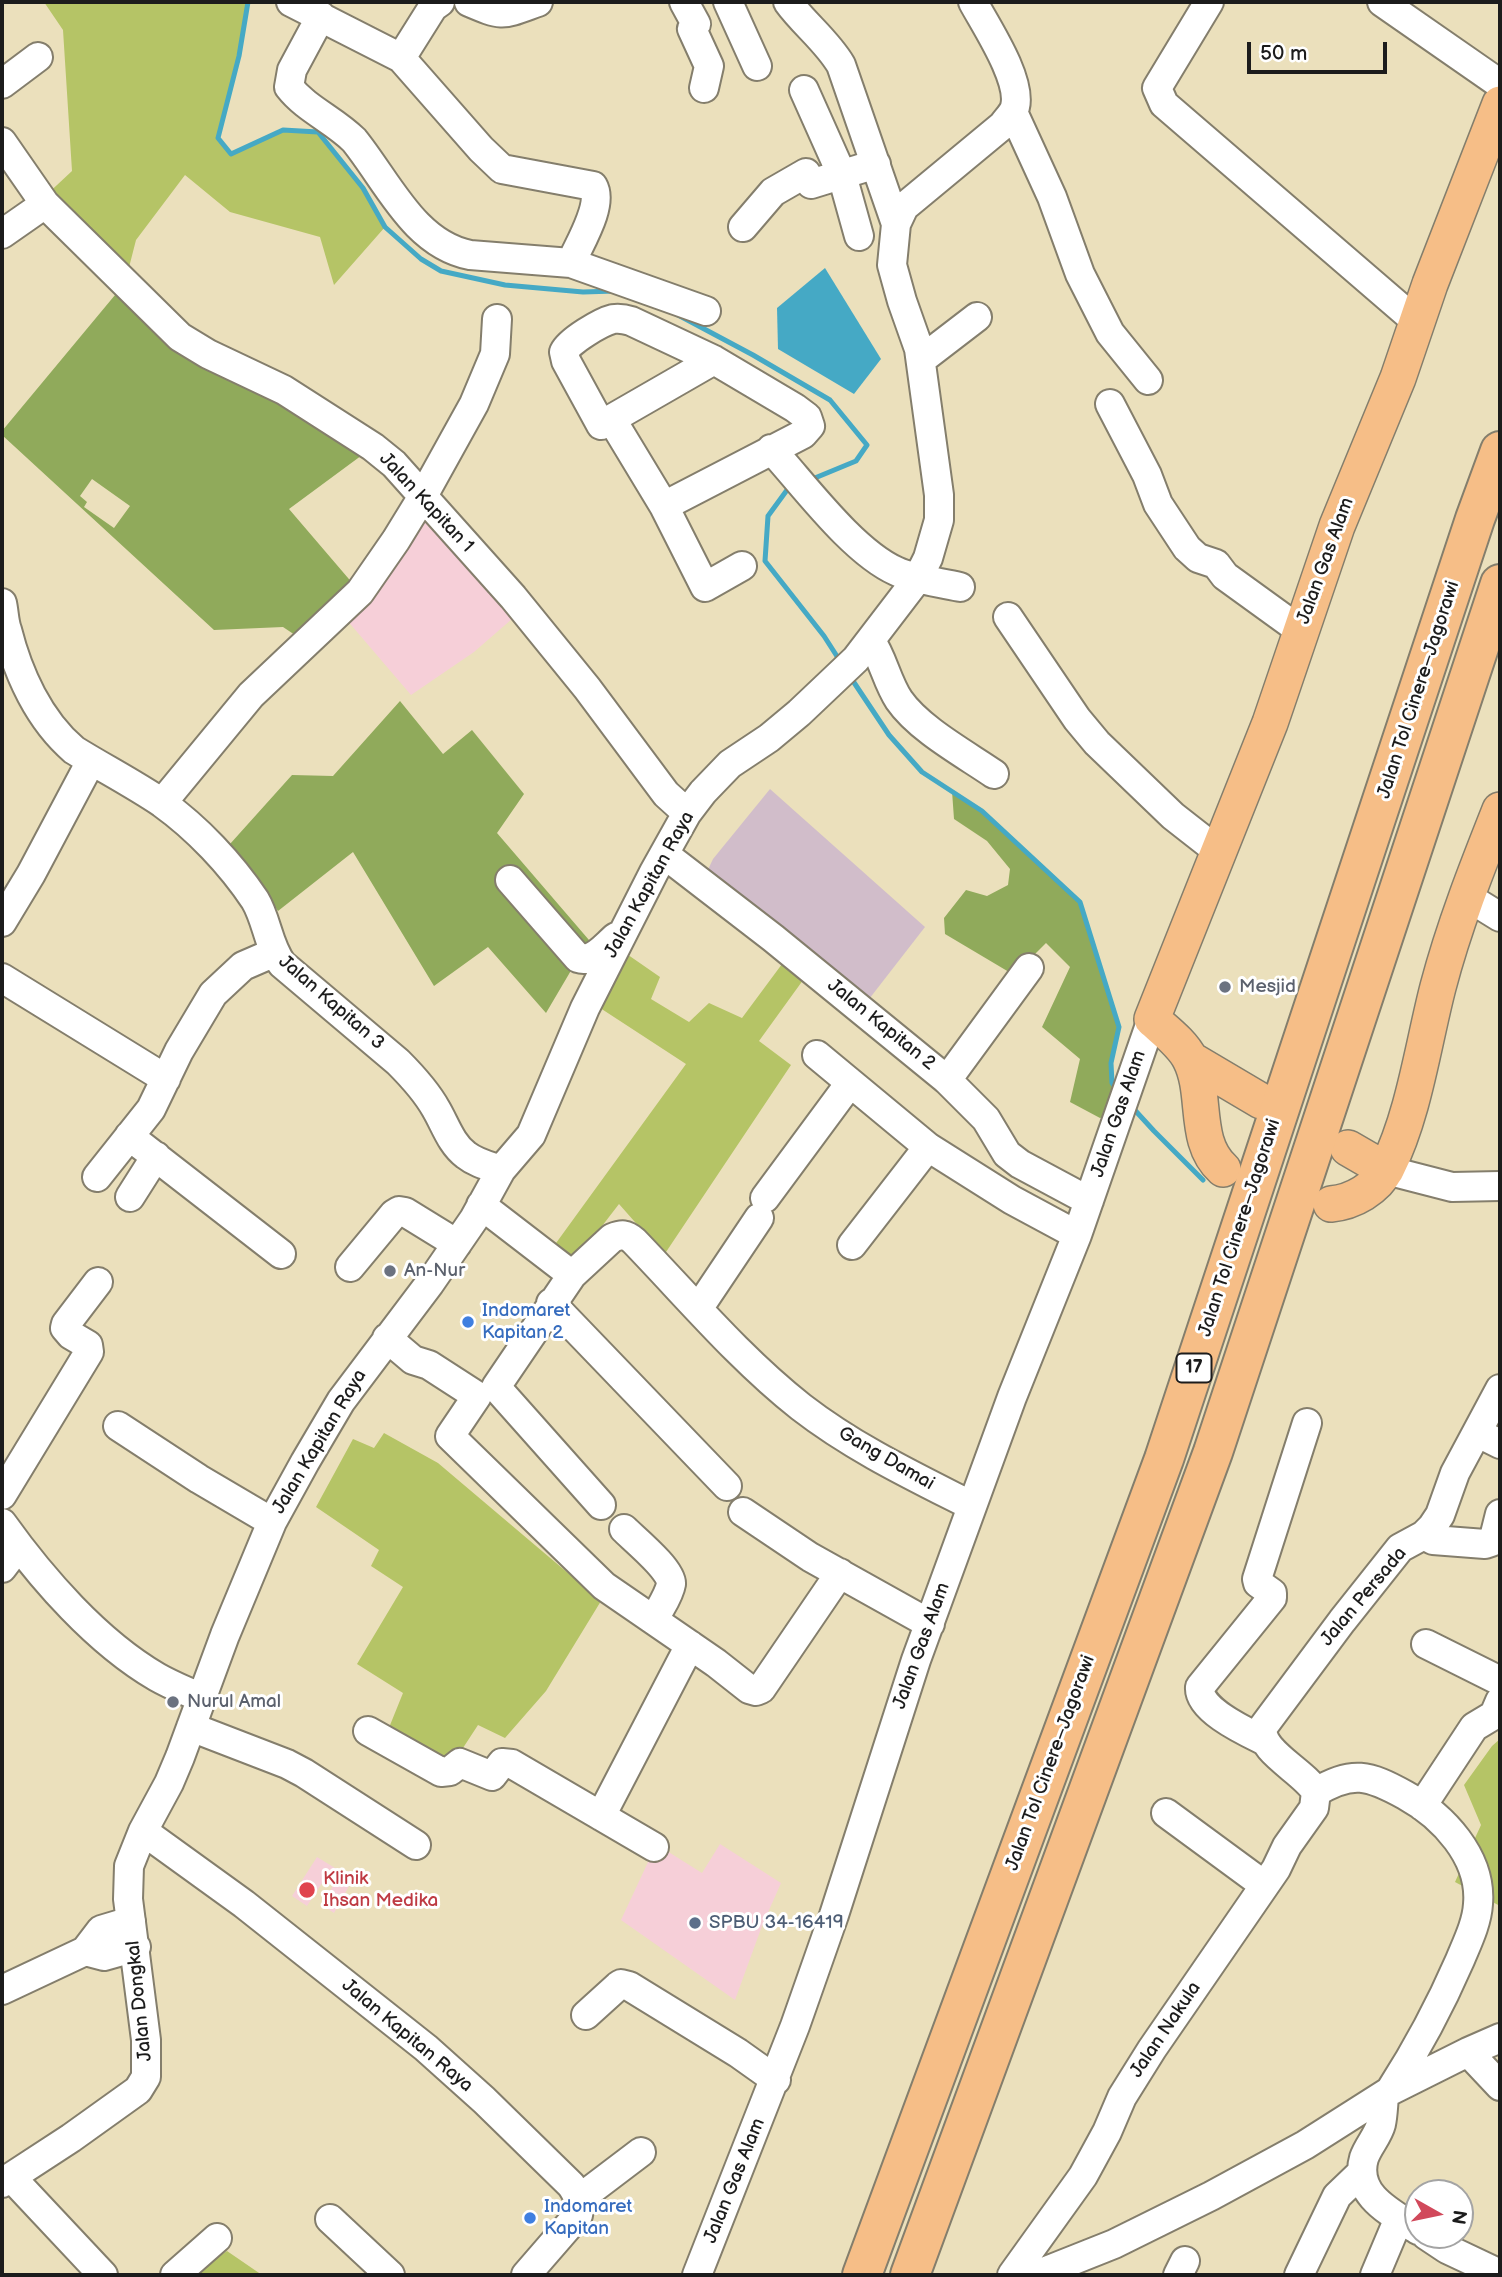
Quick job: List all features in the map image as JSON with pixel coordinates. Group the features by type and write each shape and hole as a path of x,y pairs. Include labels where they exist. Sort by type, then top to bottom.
{"highway":[{"name":"Jalan Tol Cinere–Jagorawi","path":"862,2275 1164,1459 1475,519 1500,451"},
{"name":"17","path":"910,2275 1213,1452 1500,584"}],"main road":[{"name":"Jalan Gas Alam","path":"1223,1169 1216,1162 1205,1138 1197,1077 1190,1059 1182,1047 1152,1019 1270,723 1337,526 1394,388 1500,104"},
{"path":"1331,1204 1342,1203 1362,1194 1386,1170 1405,1120 1438,986 1466,896 1500,810"},
{"name":"Jalan Gas Alam","path":"1190,1059 1261,1101"},
{"path":"1348,1148 1386,1170"}],"street":[{"path":"291,2 401,58 502,169 593,187 597,200 571,262"},
{"path":"401,58 433,7 440,2"},
{"path":"469,2 487,11 501,13 538,2"},
{"path":"704,88 709,66 692,29 690,13 729,2 757,66"},
{"path":"788,2 834,53 841,65 896,224"},
{"path":"973,2 1012,78 1016,93 1013,112 1052,197 1080,274 1110,333 1148,380"},
{"path":"1209,2 1157,88 1164,104 1418,323"},
{"path":"1382,2 1500,84"},
{"path":"321,16 292,70 289,87 305,104 354,140 423,231 456,253 571,262 706,311"},
{"path":"2,84 38,57"},
{"path":"804,90 842,175 859,236"},
{"name":"Jalan Kapitan Raya","path":"191,1727 247,1579 272,1522 341,1401 457,1244 501,1170 531,1135 585,1008 687,813 730,764 769,738 832,683 863,650 918,578 932,547 940,508 917,338 894,272 892,253 896,224 904,207 911,200 994,132 1013,112"},
{"name":"Jalan Kapitan 1","path":"2,142 45,204 180,337 208,354 277,386 373,447 394,464 520,605 587,688 666,794 687,813"},
{"path":"743,227 773,192 806,173 811,184 876,164"},
{"path":"2,234 45,204"},
{"path":"921,360 976,317"},
{"path":"664,506 807,431 810,426 807,417 714,360 631,321 616,318 608,321 570,343 564,352 566,361 601,425 714,360"},
{"path":"162,803 251,695 360,592 396,540 423,496 487,376 495,354 497,319"},
{"path":"1110,404 1147,475 1158,504 1186,548 1198,558 1216,564 1225,576 1301,631"},
{"path":"612,420 664,506 705,587 742,566"},
{"path":"771,449 816,501 873,557 897,572 960,587"},
{"path":"1008,617 1077,719 1097,743 1172,816 1219,852"},
{"name":"Jalan Kapitan 3","path":"3,621 20,671 42,712 63,740 91,761 162,803 211,846 239,879 264,917 273,953 291,974 413,1077 436,1108 456,1146 478,1162 501,1170"},
{"path":"863,650 907,710 919,722 994,774"},
{"path":"2,922 31,874 91,761"},
{"name":"Jalan Kapitan 2","path":"664,854 773,938 947,1080 986,1119 1007,1154 1020,1164 1089,1201"},
{"path":"510,880 578,958 585,960 593,957 624,930"},
{"path":"1466,896 1500,916"},
{"path":"97,1177 151,1110 203,1008 213,994 243,966 273,953"},
{"path":"947,1080 1029,968"},
{"path":"2,978 166,1079"},
{"name":"Jalan Gas Alam","path":"697,2275 776,2080 834,1916 897,1717 1012,1397 1077,1235 1152,1019"},
{"path":"817,1055 928,1147 1012,1200 1077,1235"},
{"path":"698,1308 762,1208 850,1083"},
{"path":"129,1136 281,1254"},
{"path":"852,1245 928,1147"},
{"path":"130,1197 156,1156"},
{"path":"1386,1170 1452,1187 1500,1186"},
{"path":"351,1267 399,1211 457,1244"},
{"path":"477,1212 562,1289 727,1486"},
{"name":"Gang Damai","path":"562,1289 612,1238 628,1236 733,1345 802,1408 870,1454 972,1506"},
{"path":"2,1495 89,1352 88,1345 65,1328 98,1282"},
{"path":"562,1289 496,1387 601,1505"},
{"path":"387,1338 413,1360 429,1365 477,1396 450,1436 604,1586 749,1689 759,1690 803,1631 840,1573"},
{"name":"Jalan Persada","path":"1265,1741 1262,1734 1268,1718 1342,1620 1399,1548 1424,1535 1440,1515 1455,1473 1489,1438 1500,1389"},
{"path":"1307,1423 1257,1579 1258,1583 1272,1593 1272,1598 1200,1687 1201,1697 1226,1720 1265,1741 1309,1780 1316,1792 1336,1779 1365,1778 1388,1786 1422,1806 1438,1817 1455,1836 1474,1874 1479,1902 1465,1949 1427,2029 1387,2094 1381,2124 1364,2157 1361,2174 1363,2183 1373,2198 1404,2221"},
{"path":"118,1426 199,1479 272,1522"},
{"path":"743,1511 810,1557 930,1624"},
{"path":"1424,1535 1433,1540 1485,1544 1491,1542 1496,1534 1500,1514"},
{"path":"2,1523 10,1557 117,1648 156,1676 201,1699"},
{"path":"624,1529 671,1579 671,1586 653,1620"},
{"path":"1426,1644 1500,1681"},
{"path":"601,1816 690,1646"},
{"path":"1422,1806 1474,1727 1494,1715 1500,1701"},
{"path":"191,1727 287,1764 416,1845"},
{"name":"Jalan Dongkal","path":"6,2180 99,2118 143,2084 147,2068 147,2048 127,1882 129,1866 143,1831 169,1783 191,1727"},
{"path":"368,1731 441,1772 450,1771 460,1763 492,1776 502,1763 507,1762 654,1847"},
{"name":"Jalan Nakula","path":"1024,2274 1107,2132 1122,2097 1276,1869 1287,1846 1314,1808 1316,1792"},
{"path":"1166,1813 1265,1885"},
{"name":"Jalan Kapitan Raya","path":"143,1831 244,1904 426,2048 556,2170 571,2185 579,2199"},
{"path":"2,1990 85,1951 102,1930 133,1934"},
{"path":"586,2015 618,1986 629,1986 738,2053 776,2080"},
{"name":"Jalan Nakula","path":"1024,2274 1114,2244 1305,2145 1387,2094 1500,2038"},
{"path":"1468,2052 1500,2086"},
{"path":"526,2275 578,2215 579,2199 642,2152"},
{"path":"1299,2275 1337,2196 1361,2174"},
{"path":"6,2180 103,2275"},
{"path":"330,2219 390,2275"},
{"path":"1374,2275 1404,2230"},
{"path":"175,2275 218,2238"},
{"path":"1447,2249 1500,2274"}],"shaded area":[{"path":"423,507 520,612 474,652 411,695 340,612"},
{"path":"770,789 925,927 866,1003 704,878 713,859"},
{"name":"SPBU 34-16419","path":"720,1844 781,1883 735,2000 621,1920 649,1860 659,1846 702,1873"},
{"name":"Klinik Ihsan Medika","path":"317,1857 353,1879 334,1913 322,1905 334,1884 326,1877 307,1906 292,1896"}],"green space":[{"path":"44,2 248,2 239,56 218,139 231,154 283,130 318,132 363,188 385,227 334,285 320,237 230,212 185,175 136,240 125,283 42,199 72,171 63,30"},
{"path":"125,283 154,312 373,447 289,509 360,592 307,643 283,627 214,630 2,435 2,431","holes":["92,479 130,506 114,528 84,507 87,502 80,496"]},
{"path":"400,701 443,754 472,730 524,794 497,833 589,940 546,1013 488,947 434,986 353,852 278,911 230,844 292,775 333,776"},
{"path":"952,791 982,811 1080,902 1119,1027 1111,1063 1112,1083 1119,1113 1100,1118 1070,1102 1080,1059 1042,1027 1070,967 1046,943 1014,975 945,934 944,918 966,890 987,896 1008,885 1010,869 987,841 954,819"},
{"path":"621,950 660,977 651,999 689,1022 709,1003 742,1018 785,960 806,976 759,1041 791,1065 664,1255 619,1204 572,1265 551,1250 686,1064 594,1004"},
{"path":"384,1433 438,1463 601,1601 546,1691 505,1738 478,1725 444,1777 382,1745 403,1693 357,1664 403,1587 371,1566 379,1550 316,1507 353,1439 374,1448"},
{"path":"1500,1739 1500,1906 1455,1882 1481,1825 1464,1785"},
{"path":"227,2251 262,2275 190,2275"}],"water":[{"path":"825,268 881,359 854,394 778,349 777,308"}],"waterway":[{"path":"248,2 239,56 218,138 231,154 283,130 318,132 363,188 385,227 421,259 441,271 505,285 583,292 615,291"},
{"path":"678,315 830,400 867,445 856,461 810,480"},
{"path":"794,487 787,490 768,516 765,561 824,636 840,661"},
{"path":"849,675 889,735 922,772 982,811 1080,902 1119,1027 1111,1063 1112,1083 1117,1089"},
{"path":"1132,1107 1203,1180"}],"place":[{"name":"Mesjid","path":"1225,987"},
{"name":"An-Nur","path":"390,1271"},
{"name":"Indomaret Kapitan 2","path":"468,1322"},
{"name":"Nurul Amal","path":"173,1702"},
{"name":"Klinik Ihsan Medika","path":"307,1890"},
{"name":"SPBU 34-16419","path":"695,1923"},
{"name":"Indomaret Kapitan","path":"530,2218"}]}
